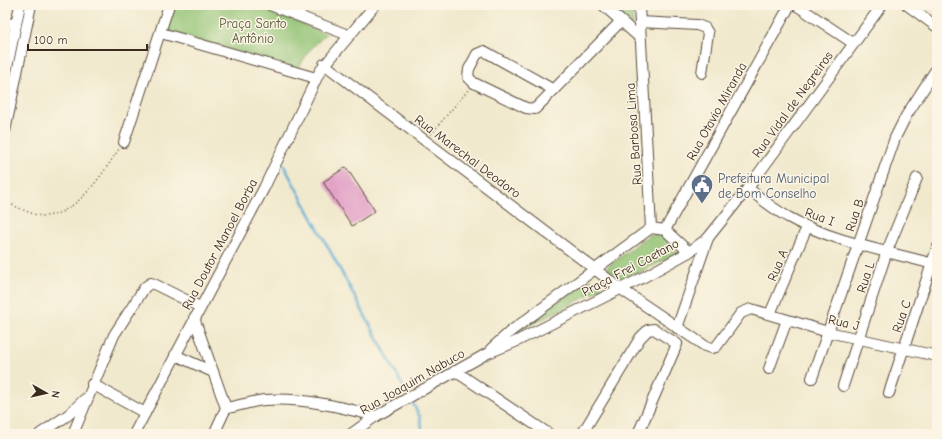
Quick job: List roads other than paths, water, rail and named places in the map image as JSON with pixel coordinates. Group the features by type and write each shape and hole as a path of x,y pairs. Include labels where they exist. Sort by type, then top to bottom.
{"street":[{"path":"5,77 20,5"},
{"path":"5,131 31,5"},
{"path":"270,5 348,35"},
{"name":"Rua Doutor Manoel Borba","path":"134,434 264,188 316,78 324,64 375,5"},
{"path":"603,5 640,38"},
{"name":"Rua Barbosa Lima","path":"639,5 651,228"},
{"name":"Rua Otavio Miranda","path":"666,230 790,5"},
{"path":"796,5 853,43"},
{"name":"Rua Vidal de Negreiros","path":"690,252 708,238 748,188 882,5"},
{"path":"907,5 937,27"},
{"path":"124,142 160,32 166,6"},
{"path":"554,90 482,51 477,54 468,72 468,77 474,83 529,109 536,108 554,90 621,21"},
{"path":"5,22 16,26"},
{"path":"640,22 697,25 705,28 708,32 702,73"},
{"path":"160,32 316,78"},
{"name":"Rua Marechal Deodoro","path":"324,64 621,289 705,346 714,348 741,313 746,310"},
{"name":"Rua B","path":"812,378 895,138 906,116 937,68"},
{"name":"Rua L","path":"844,386 888,251 917,178"},
{"name":"Rua I","path":"748,188 787,217 808,227 859,244 935,265"},
{"name":"Rua A","path":"770,314 808,227"},
{"name":"Praça Frei Caetano","path":"651,228 666,230 690,252 621,289 515,342 488,353 511,331 651,228"},
{"path":"674,341 680,329 708,238"},
{"name":"Rua C","path":"890,393 904,348 935,265 937,248"},
{"path":"73,434 92,384 114,335 128,310 148,285 156,285 200,307"},
{"name":"Rua J","path":"746,310 756,310 828,332 937,356"},
{"path":"194,318 226,408 214,434"},
{"path":"769,370 787,320"},
{"path":"582,434 640,338 646,331 654,330 674,341 676,346 638,434"},
{"name":"Rua Joaquim Nabuco","path":"351,434 380,414 488,353"},
{"path":"175,355 213,372"},
{"path":"455,371 550,434"},
{"path":"92,384 145,413"},
{"path":"40,434 68,415 86,399"},
{"path":"226,408 264,400 277,400 336,406 380,414"}],"waterway":[{"path":"283,164 408,395"},
{"path":"411,400 420,417 423,434"}],"place":[{"name":"Prefeitura Municipal de Bom Conselho","path":"702,204"}],"park label":[{"name":"Praça Santo Antônio","path":"253,30"}]}
